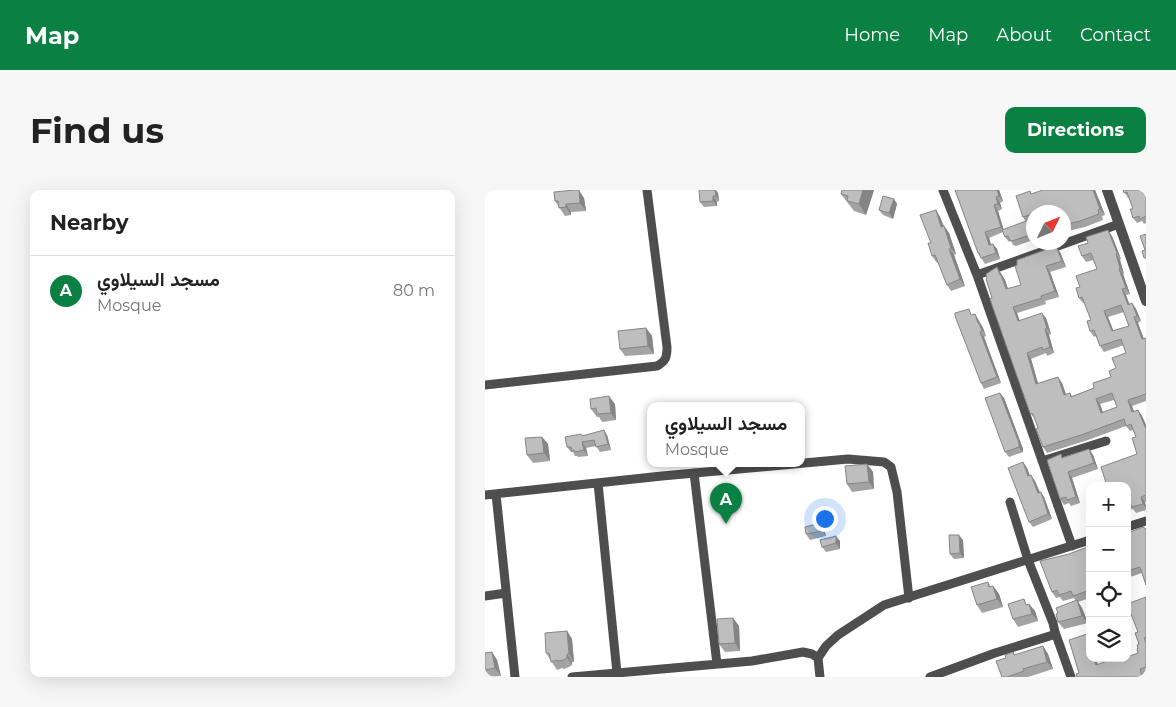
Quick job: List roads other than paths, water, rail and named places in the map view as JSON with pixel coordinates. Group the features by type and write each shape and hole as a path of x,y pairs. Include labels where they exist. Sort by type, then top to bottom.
{"street":[{"path":"485,385 657,366 665,360 667,347 647,190"},
{"path":"943,190 977,274 1072,546"},
{"path":"1107,190 1119,224 1142,277 1146,301"},
{"path":"977,274 1119,224"},
{"path":"1042,461 1106,441"},
{"path":"805,463 848,459 884,462 891,467 897,492 909,598"},
{"path":"485,495 760,467"},
{"path":"694,473 717,664"},
{"path":"598,483 617,673"},
{"path":"496,494 515,677"},
{"path":"1010,502 1028,560 1053,623 1071,677"},
{"path":"1130,527 1146,521"},
{"path":"820,677 818,658 826,646 838,635 884,605 1086,541"},
{"path":"485,596 506,593"},
{"path":"930,677 995,653 1053,635 1055,632"},
{"path":"572,677 752,661 803,652 818,658"}],"place":[{"name":"مسجد السيلاوي","path":"726,524"}]}
